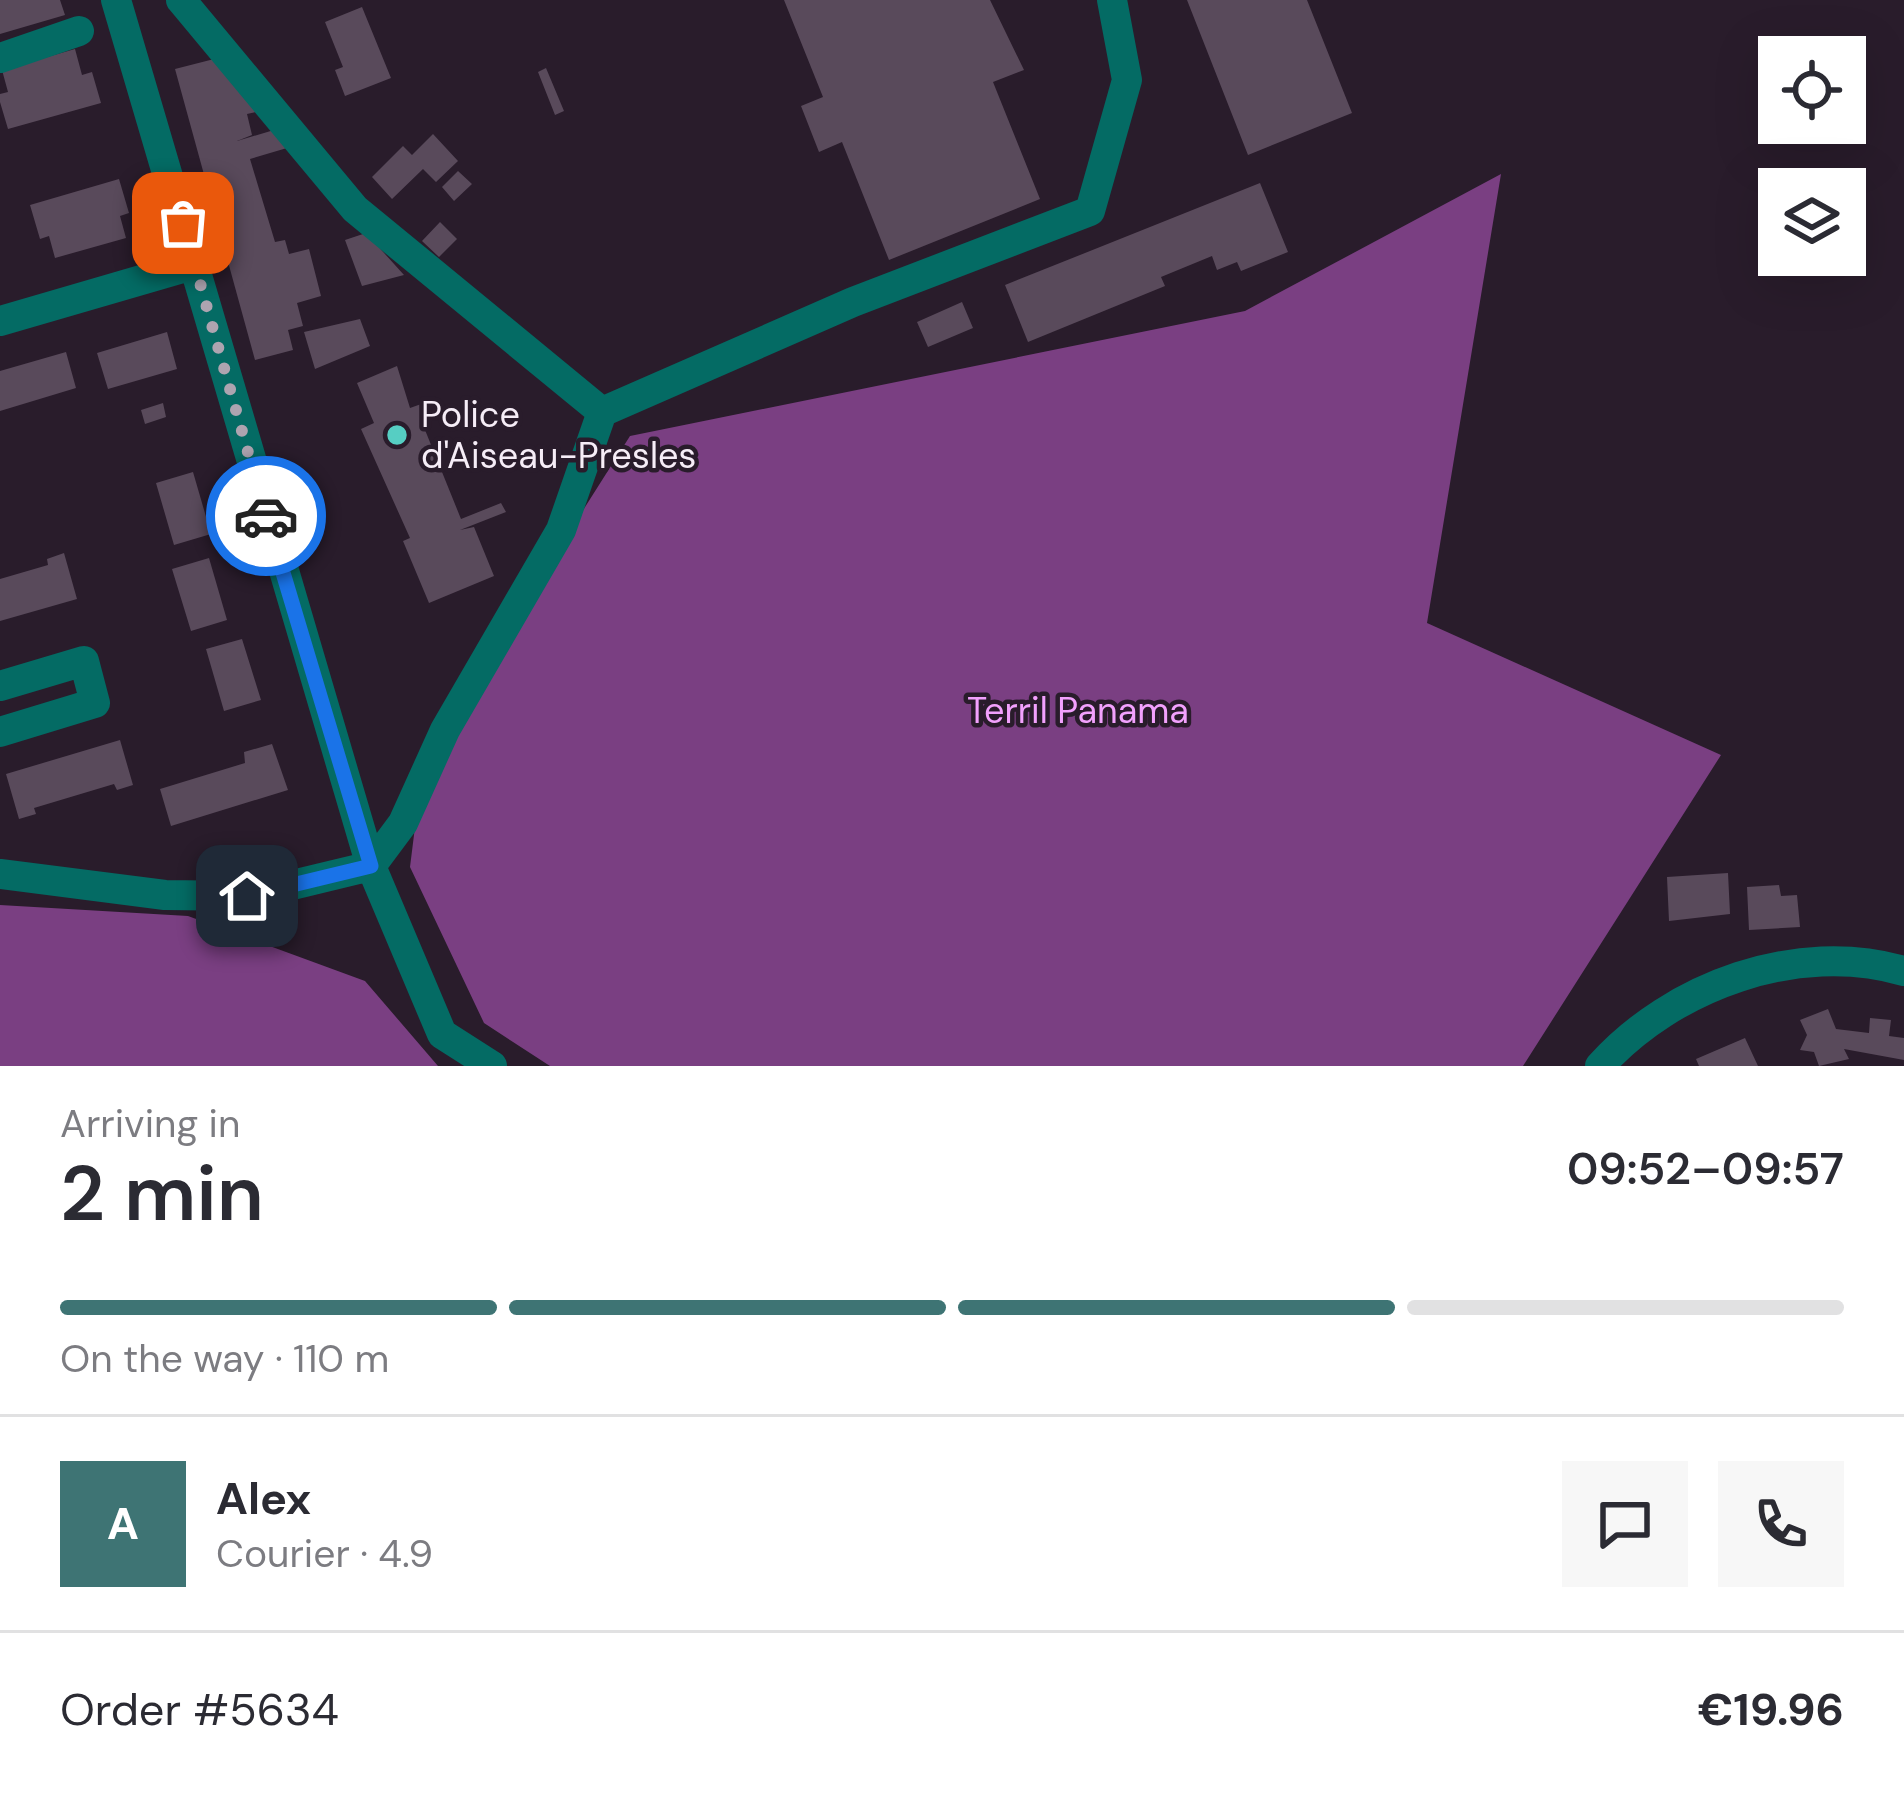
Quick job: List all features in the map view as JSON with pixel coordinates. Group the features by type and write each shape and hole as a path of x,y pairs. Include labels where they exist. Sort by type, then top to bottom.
{"street":[{"path":"116,0 371,866 442,1034 492,1066"},
{"path":"181,0 355,209 602,412"},
{"path":"0,874 165,895 247,896 371,866 403,823 445,730 561,530 602,412 853,302 1090,212 1127,80 1112,0"},
{"path":"0,58 80,32"},
{"path":"0,321 196,264"},
{"path":"0,686 84,661 95,703 0,732"},
{"path":"1600,1066 1676,1004 1772,967 1836,963 1904,970"}],"green space":[{"name":"Terril Panama","path":"1501,174 1427,623 1721,755 1523,1066 550,1066 484,1023 410,867 423,763 630,436 1245,311"},
{"path":"0,905 188,916 365,981 438,1066 0,1066"}],"building":[{"path":"0,0 60,0 65,15 0,34"},
{"path":"784,0 990,0 1024,70 993,82 1040,199 889,260 842,142 819,152 801,106 823,97"},
{"path":"1187,0 1307,0 1352,113 1248,155"},
{"path":"362,7 391,78 345,96 335,70 343,67 325,22"},
{"path":"75,49 82,75 92,72 101,103 8,129 0,102 0,94 8,92 2,70"},
{"path":"218,58 260,111 247,114 252,135 237,141 274,130 287,148 250,159 275,242 285,240 289,254 309,249 321,296 297,303 303,326 288,330 293,350 255,360 175,69"},
{"path":"546,68 564,111 555,115 538,72"},
{"path":"433,134 458,161 436,182 423,169 392,199 372,177 403,146 412,155"},
{"path":"458,171 472,184 454,201 442,187"},
{"path":"119,179 129,213 120,216 126,238 55,258 49,236 40,239 30,205"},
{"path":"1260,183 1288,252 1241,271 1237,262 1217,270 1212,256 1161,277 1165,286 1028,342 1005,285"},
{"path":"440,222 457,239 439,257 422,241"},
{"path":"366,233 404,275 362,286 345,240"},
{"path":"962,302 973,328 928,347 917,322"},
{"path":"360,319 370,346 315,369 304,332"},
{"path":"167,332 177,369 108,389 97,353"},
{"path":"66,352 76,388 0,411 0,371"},
{"path":"397,366 410,408 424,403 431,422 423,425 461,519 501,503 506,512 460,530 474,527 494,576 429,603 403,541 410,538 361,429 374,423 357,383"},
{"path":"163,403 166,417 145,424 141,410"},
{"path":"193,472 211,534 174,545 156,483"},
{"path":"64,553 77,599 0,621 0,579 48,565 47,559"},
{"path":"209,558 227,620 191,631 172,569"},
{"path":"242,639 261,700 224,711 206,649"},
{"path":"120,740 133,785 117,790 114,784 34,808 36,814 19,819 6,774"},
{"path":"272,744 288,790 171,826 160,789 245,763 244,752"},
{"path":"1728,873 1730,914 1669,921 1667,877"},
{"path":"1779,885 1781,896 1797,895 1800,927 1749,930 1747,887"},
{"path":"1828,1009 1836,1029 1869,1033 1870,1018 1891,1020 1889,1036 1904,1038 1904,1060 1844,1049 1849,1059 1819,1066 1814,1052 1800,1050 1807,1035 1800,1020"},
{"path":"1745,1038 1758,1066 1699,1066 1696,1059"}],"way so far":[{"path":"183,223 266,516"}],"place":[{"name":"Police d'Aiseau-Presles","path":"397,435"}],"route":[{"path":"247,896 371,866 355,800 266,516"}]}
